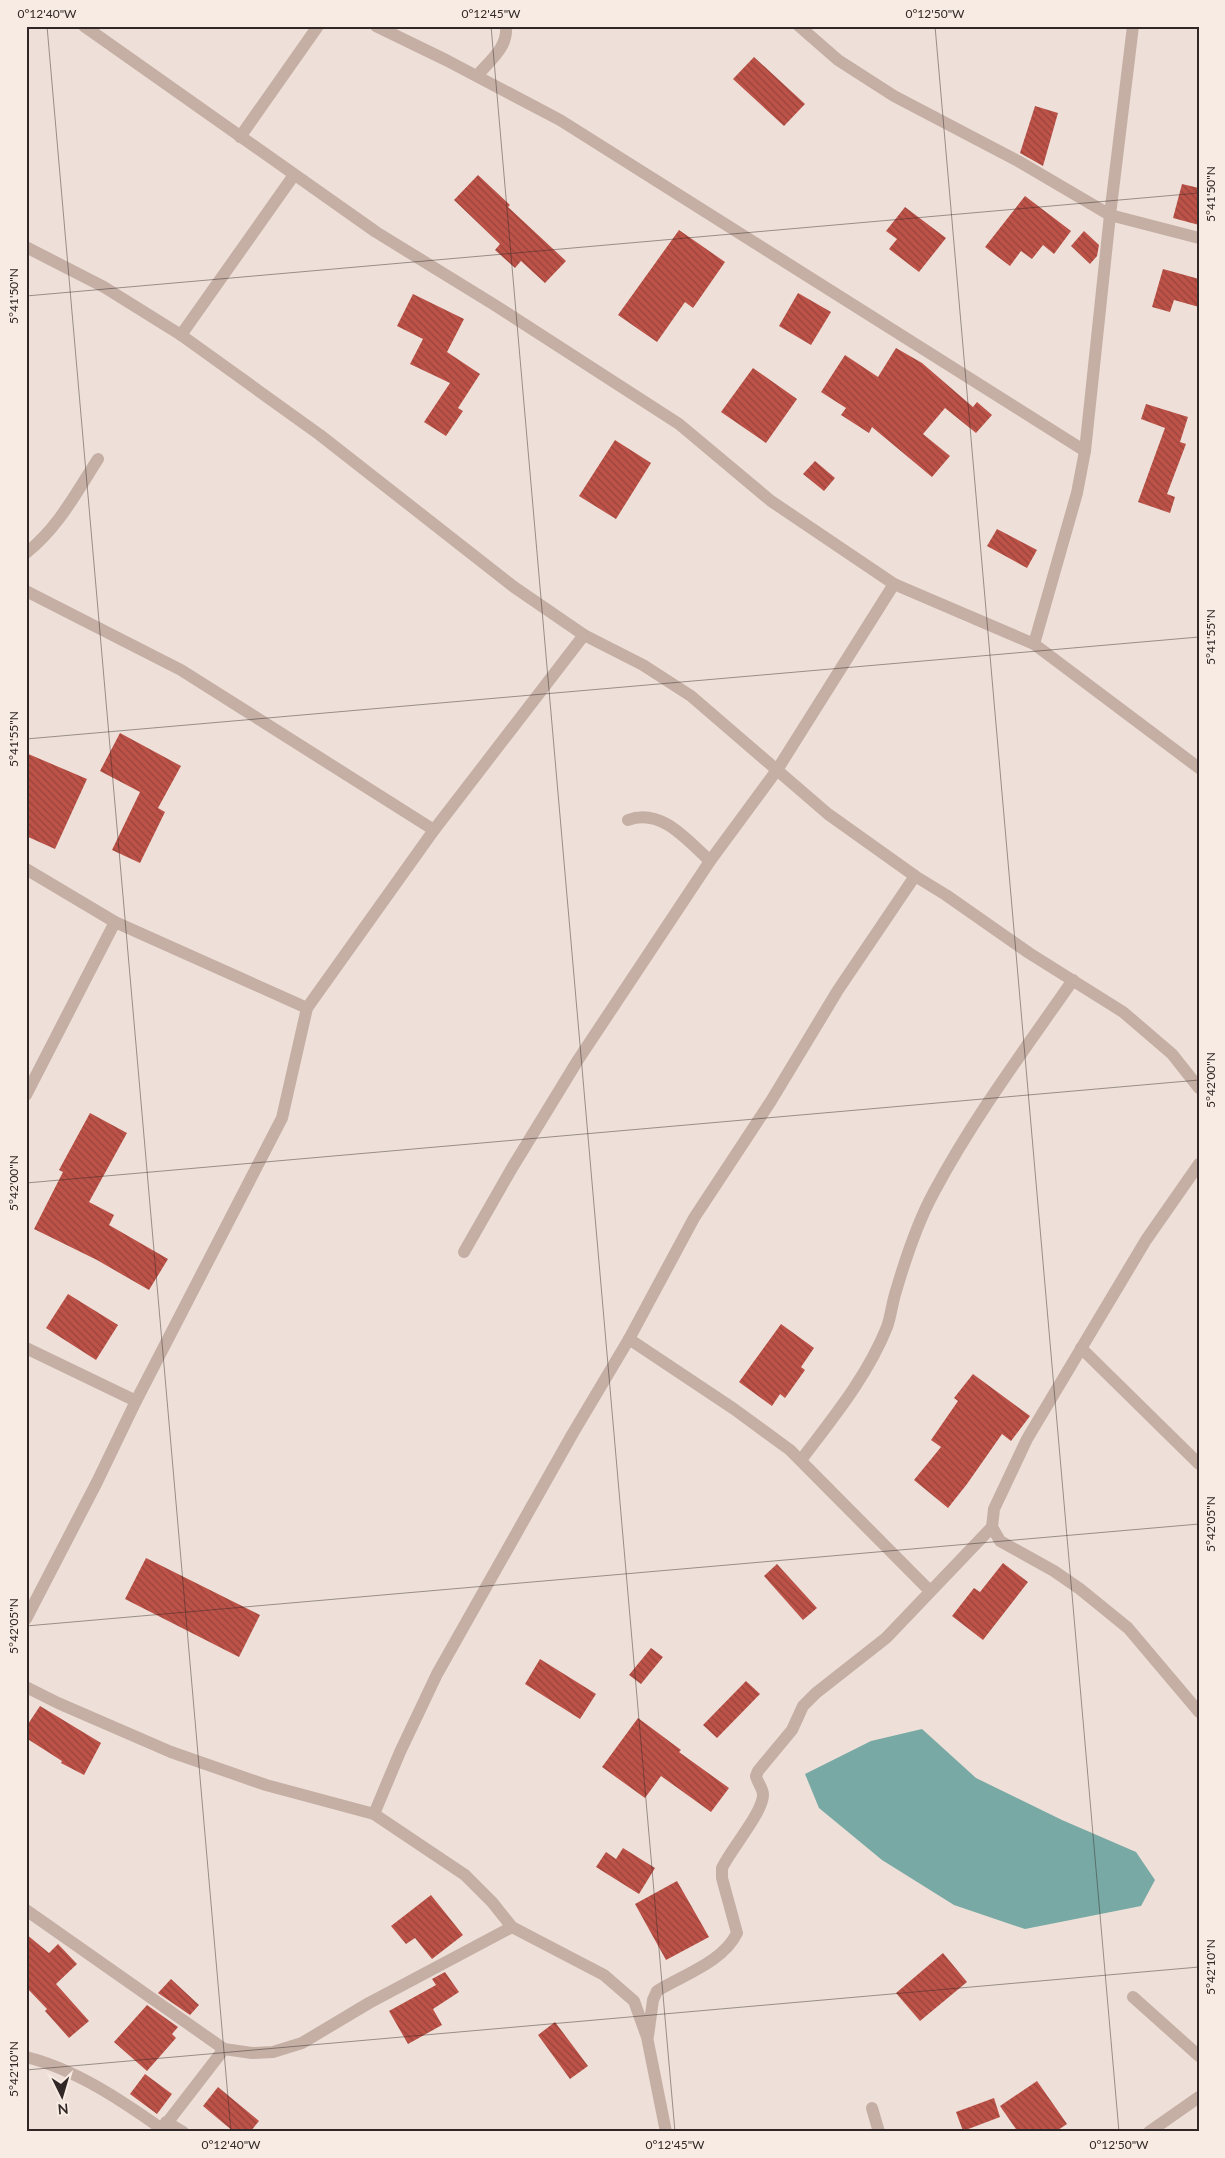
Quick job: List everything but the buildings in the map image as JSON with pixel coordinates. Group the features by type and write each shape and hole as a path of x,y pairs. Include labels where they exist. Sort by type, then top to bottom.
{"street":[{"path":"84,26 376,232 494,304 678,424 771,500 894,584 1034,644 1199,768"},
{"path":"240,137 318,26"},
{"path":"376,26 560,120 1085,451"},
{"path":"477,76 502,47 507,38 506,26"},
{"path":"799,26 838,60 894,96 1018,161 1110,215 1199,238"},
{"path":"1034,644 1077,493 1085,451 1110,215 1133,26"},
{"path":"181,335 294,175"},
{"path":"26,247 104,287 181,335 320,435 514,587 584,635 643,665 690,696 828,814 915,876 946,895 1029,953 1123,1012 1172,1054 1199,1088"},
{"path":"26,553 47,535 60,519 98,459"},
{"path":"464,1252 512,1168 578,1060 710,860 777,770 894,584"},
{"path":"26,591 181,670 434,830"},
{"path":"26,1619 97,1482 136,1400 282,1118 306,1008 434,830 584,635"},
{"path":"628,820 638,816 654,818 664,822 710,860"},
{"path":"26,869 115,922 306,1008"},
{"path":"374,1814 400,1752 437,1674 554,1466 629,1340 694,1218 771,1101 838,990 915,876"},
{"path":"26,1095 115,922"},
{"path":"801,1460 847,1400 887,1326 895,1292 916,1228 934,1192 983,1110 1073,980"},
{"path":"1199,1164 1146,1240 1027,1439 994,1509 992,1527 1000,1541 1054,1571 1080,1589 1128,1628 1199,1712"},
{"path":"629,1340 734,1409 790,1450 930,1591"},
{"path":"26,1348 136,1400"},
{"path":"1081,1348 1199,1464"},
{"path":"647,2037 653,2000 657,1991 713,1959 732,1943 737,1933 722,1878 722,1868 762,1800 762,1791 756,1776 758,1771 792,1730 803,1706 886,1638 992,1527"},
{"path":"26,1687 58,1703 171,1752 266,1785 374,1814 465,1874 492,1902 512,1927 604,1975 634,2001 647,2037 666,2132"},
{"path":"26,1910 224,2049 258,2053 272,2052 302,2043 369,2003 512,1927"},
{"path":"1133,1997 1199,2056"},
{"path":"162,2128 224,2049"},
{"path":"26,2057 49,2062 126,2104 162,2128 182,2132"},
{"path":"1149,2132 1199,2097"},
{"path":"872,2108 879,2132"}],"water":[{"path":"922,1729 976,1778 1062,1820 1136,1852 1155,1880 1141,1906 1025,1929 954,1905 882,1860 819,1808 805,1774 871,1741"}]}
